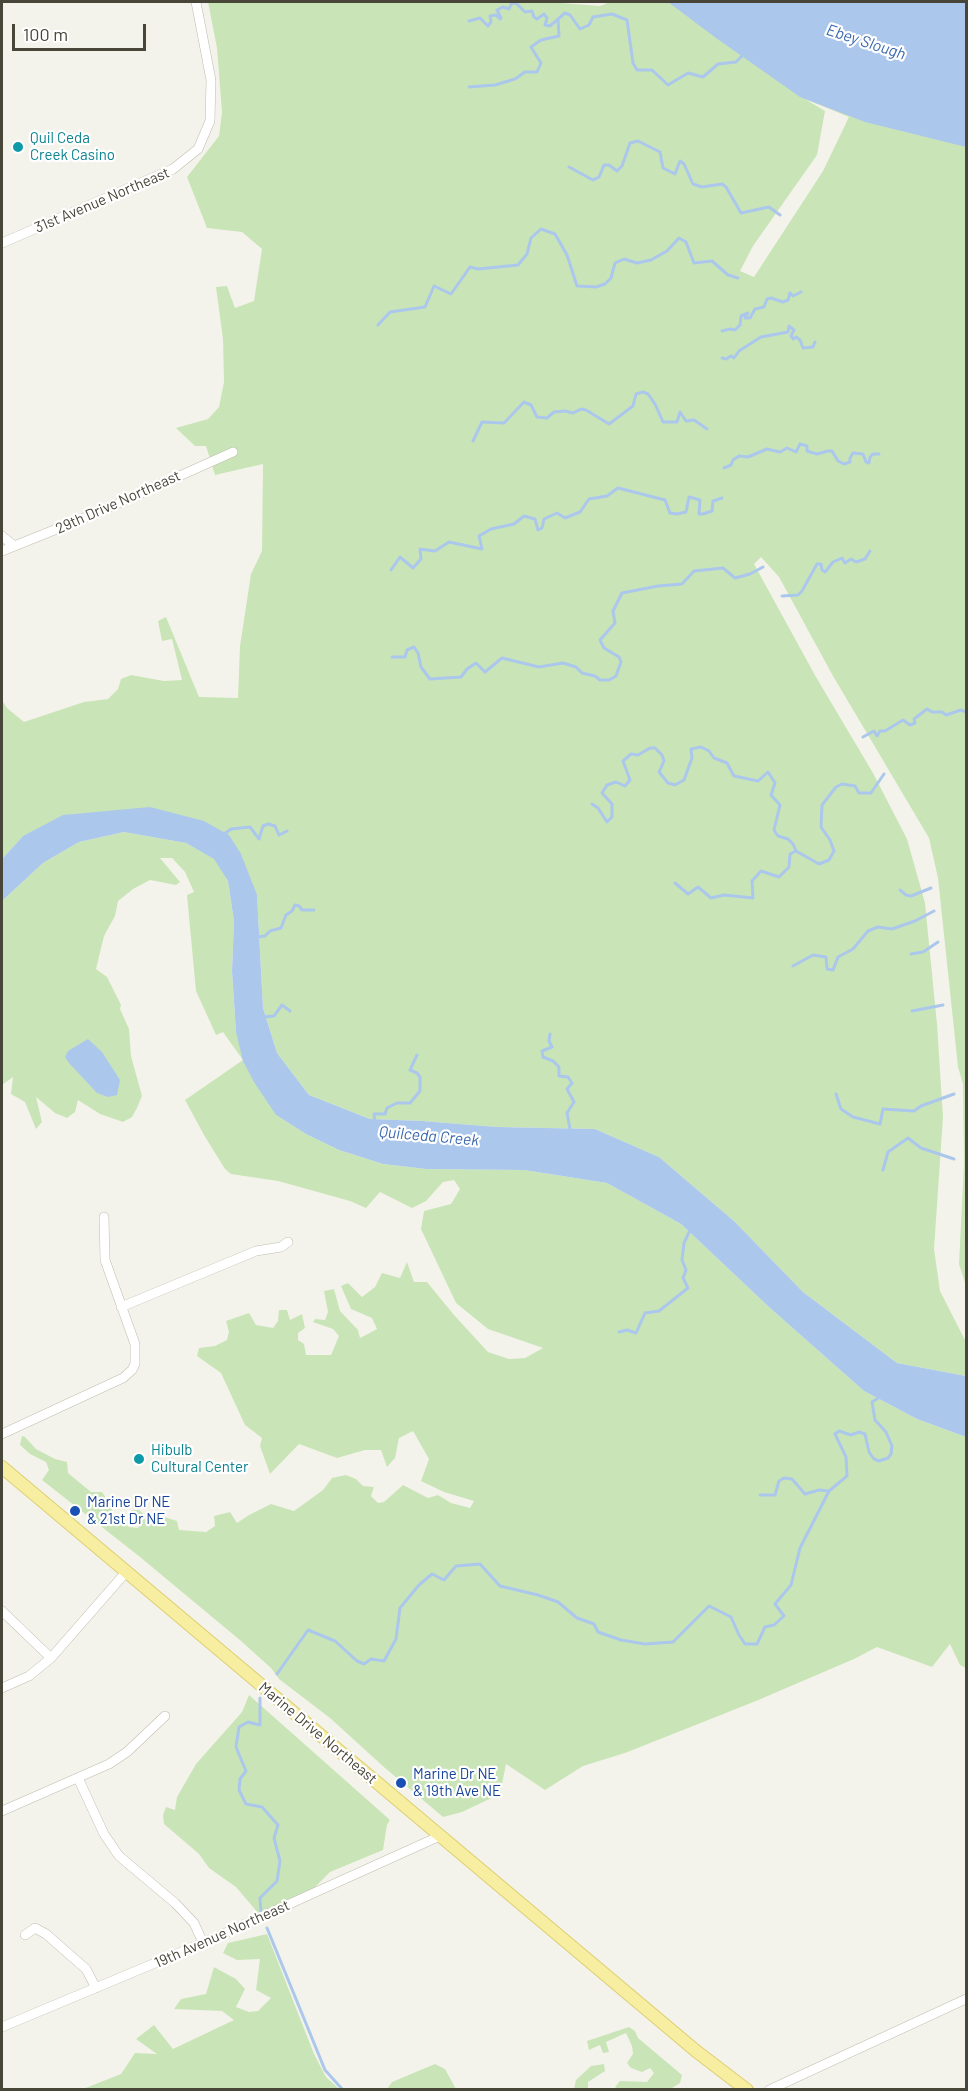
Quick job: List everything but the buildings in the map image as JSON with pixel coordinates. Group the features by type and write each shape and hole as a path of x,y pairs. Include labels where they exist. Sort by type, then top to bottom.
{"main road":[{"name":"Marine Drive Northeast","path":"2,1467 696,2051 747,2090"}],"street":[{"name":"31st Avenue Northeast","path":"2,243 173,170 198,149 210,121 211,80 196,2"},
{"name":"29th Drive Northeast","path":"2,551 99,512 233,452"},
{"path":"2,536 13,546"},
{"path":"2,1434 123,1378 132,1370 137,1355 135,1344 105,1260 104,1217"},
{"path":"121,1307 256,1251 281,1247 288,1242"},
{"path":"2,1688 29,1676 51,1658 127,1571"},
{"path":"2,1611 51,1658"},
{"path":"2,1811 109,1764 127,1752 165,1716"},
{"path":"78,1778 104,1834 119,1857 174,1903 194,1923 203,1943"},
{"name":"19th Avenue Northeast","path":"2,2027 203,1943 440,1836"},
{"path":"25,1935 34,1928 46,1934 86,1969 96,1988"},
{"path":"769,2090 966,1999"}],"green space":[{"path":"208,2 549,2 600,6 610,2 685,2 966,116 966,1286 959,1264 964,1164 963,1084 958,1067 938,878 929,838 833,676 779,577 761,557 754,564 816,677 873,773 907,839 925,903 937,1024 943,1117 934,1249 940,1291 966,1342 966,1376 897,1363 803,1292 734,1221 659,1157 595,1129 497,1127 370,1119 309,1095 277,1053 263,1008 257,895 204,821 23,836 2,859 2,700 7,708 24,722 84,702 108,699 118,689 121,679 131,675 164,681 182,680 172,639 162,641 158,621 166,617 199,697 238,698 240,646 251,574 262,551 263,464 215,475 206,446 195,446 176,428 208,419 219,407 224,382 223,339 216,287 227,286 235,308 254,301 262,249 242,232 207,228 187,177 219,136 222,112 217,48","holes":["805,99 849,117 823,171 754,277 740,271 753,246 817,155 825,111"]},
{"path":"124,832 186,843 215,859 228,881 234,921 232,971 236,1032 276,1115 306,1134 339,1150 383,1164 426,1169 524,1170 607,1183 681,1224 769,1307 864,1391 917,1419 966,1437 966,1668 960,1665 950,1644 932,1667 877,1647 756,1701 625,1753 583,1766 545,1790 506,1764 500,1794 462,1812 443,1817 330,1718 279,1679 271,1668 241,1641 42,1480 49,1470 46,1462 30,1454 20,1445 22,1436 36,1449 55,1459 67,1462 68,1473 91,1492 102,1492 114,1515 129,1527 138,1528 141,1520 131,1510 139,1510 151,1524 161,1524 164,1517 177,1521 179,1530 206,1532 215,1526 214,1516 230,1512 237,1523 271,1504 294,1511 323,1490 332,1478 346,1475 356,1479 363,1486 374,1487 371,1496 378,1503 384,1502 403,1485 428,1498 438,1495 451,1503 470,1508 474,1501 444,1492 421,1481 429,1459 413,1431 399,1438 395,1458 387,1467 381,1450 365,1450 337,1458 299,1444 270,1474 260,1446 262,1438 245,1425 221,1373 197,1356 199,1348 215,1346 227,1340 229,1332 226,1321 249,1313 256,1325 273,1328 278,1321 279,1310 287,1310 290,1320 302,1314 305,1328 298,1333 298,1340 304,1344 306,1355 331,1355 339,1336 333,1329 313,1322 315,1319 325,1320 328,1312 324,1291 334,1289 340,1311 358,1330 360,1338 377,1329 372,1318 351,1309 341,1286 348,1283 362,1297 375,1287 382,1273 400,1278 407,1262 414,1282 427,1282 488,1352 509,1359 525,1358 543,1348 488,1329 456,1303 421,1229 424,1211 451,1204 460,1189 454,1180 443,1182 426,1201 412,1208 380,1192 366,1208 350,1201 278,1181 231,1174 225,1169 185,1100 243,1060 223,1032 216,1035 196,991 187,895 194,892 185,872 172,858 160,858 180,882 176,885 150,880 133,889 118,901 115,916 104,936 96,969 107,977 121,1005 120,1009 129,1029 131,1056 142,1096 137,1108 132,1117 123,1122 100,1114 78,1100 75,1112 67,1118 55,1113 36,1097 42,1122 36,1129 25,1102 11,1094 13,1077 2,1085 2,901 43,863 79,842"},
{"path":"249,1695 390,1820 383,1850 330,1872 310,1892 258,1913 236,1887 209,1868 199,1854 164,1824 163,1815 166,1807 175,1810 177,1797 196,1764 242,1712"},
{"path":"267,1934 314,2054 326,2077 339,2089 83,2089 121,2074 135,2053 157,2054 136,2039 154,2025 173,2049 234,2020 222,2011 174,2009 181,1999 206,1994 214,1967 236,1979 245,1989 236,2007 249,2012 258,2011 271,1998 256,1990 260,1959 237,1960 223,1953 228,1943"},
{"path":"629,2027 635,2031 638,2038 682,2075 680,2083 669,2090 618,2089 615,2087 620,2081 647,2082 654,2073 650,2068 642,2072 631,2068 627,2063 633,2054 626,2033 606,2042 609,2052 603,2053 600,2045 589,2050 587,2041"},
{"path":"435,2064 445,2069 456,2089 387,2089 392,2082"},
{"path":"604,2064 605,2071 588,2082 588,2089 574,2089 576,2080 591,2066"}],"water":[{"name":"Ebey Slough","path":"668,2 966,2 966,147 865,122 800,97"},
{"name":"Quilceda Creek","path":"150,807 204,821 229,835 241,854 257,895 263,1008 277,1053 309,1095 370,1119 497,1127 595,1129 659,1157 734,1221 803,1292 897,1363 966,1376 966,1437 917,1419 864,1391 769,1307 681,1224 607,1183 524,1170 426,1169 383,1164 339,1150 306,1134 276,1115 243,1061 236,1032 232,971 234,921 228,881 214,859 186,843 124,832 79,842 43,863 2,901 2,859 23,836 63,815"},
{"path":"88,1039 102,1052 120,1080 117,1095 108,1097 97,1093 65,1057 68,1051"}],"waterway":[{"path":"469,21 480,18 488,26 491,22 490,16 496,15 501,18 497,10 503,7 509,9 511,4 516,3 525,12 532,11 537,19 544,14 547,18 545,25 550,26 557,20"},
{"path":"469,87 495,85 515,79 525,72 537,72 541,63 531,47 541,40 559,36 558,19 565,13 570,15 580,29 589,25 593,17 612,14 627,20 633,63 637,70 652,70 668,85 688,73 703,77 718,64 736,62 743,55"},
{"path":"569,167 593,180 599,177 604,165 609,165 617,171 622,166 630,143 638,141 660,152 663,168 675,174 680,161 684,164 693,184 702,187 722,184 741,213 769,207 780,215"},
{"path":"378,325 390,312 425,307 434,286 451,294 470,267 478,269 518,265 527,254 531,238 541,229 555,234 567,255 577,286 596,287 605,284 611,278 615,263 624,259 637,263 651,260 667,251 679,238 686,242 694,263 712,261 728,275 738,278"},
{"path":"722,331 735,330 740,325 741,316 748,313 745,318 750,318 755,309 764,307 767,299 783,302 788,300 790,293 793,296 801,292"},
{"path":"722,358 726,359 731,356 734,358 739,351 761,337 788,332 789,326 794,330 791,336 793,339 796,337 800,340 803,348 813,347 815,342"},
{"path":"473,441 482,422 504,423 524,402 531,405 537,417 547,418 554,412 573,413 581,409 609,424 633,406 636,394 643,392 648,394 655,404 663,422 677,422 680,412 686,421 694,420 707,429"},
{"path":"724,468 731,465 733,460 739,456 748,457 767,449 780,452 787,448 796,452 800,444 807,446 807,451 817,454 832,451 838,461 844,464 850,462 853,453 863,454 866,462 869,463 873,454 879,454"},
{"path":"391,570 400,557 413,568 421,559 420,549 435,551 449,542 482,549 479,536 491,529 514,524 524,516 535,519 538,530 542,528 544,519 557,513 565,518 580,512 589,499 607,496 618,488 665,500 670,513 677,514 686,512 689,497 700,500 699,514 712,511 713,501 722,498"},
{"path":"782,596 798,595 817,564 821,564 825,572 833,562 842,558 845,563 851,559 856,562 865,559 870,551"},
{"path":"392,657 405,657 407,650 414,647 421,667 430,679 461,677 476,663 485,672 502,658 539,667 563,663 600,680 609,680 616,676 621,662 619,657 604,648 600,640 615,623 613,611 622,593 682,584 694,571 723,568 735,578 763,567"},
{"path":"863,737 874,731 877,736 880,731 885,731 903,720 910,725 915,723 914,719 927,709 946,715 961,710 966,712"},
{"path":"592,804 598,808 607,822 612,817 612,804 602,793 607,785 616,782 625,786 630,780 623,761 631,754 638,755 650,748 655,748 664,761 659,772 668,783 675,785 684,780 692,758 691,749 701,747 709,751 714,758 727,763 734,776 758,781 768,772 775,783 771,795 780,805 774,830 778,836 788,839 796,851"},
{"path":"675,883 688,894 698,887 711,898 724,895 753,898 752,881 761,871 779,877 789,867 790,854 796,851 819,864 829,860 834,851 821,827 822,805 836,787 842,784 855,786 859,793 871,793 884,774"},
{"path":"224,834 231,829 250,827 259,839 263,826 268,824 275,826 279,835 287,831"},
{"path":"900,890 911,896 931,888"},
{"path":"257,937 265,936 270,931 281,928 286,915 295,905 302,910 314,910"},
{"path":"793,966 813,955 826,957 827,969 833,970 838,957 853,949 868,931 878,927 892,929 934,911"},
{"path":"911,954 923,952 938,942"},
{"path":"264,1017 274,1016 282,1005 290,1011"},
{"path":"912,1011 943,1005"},
{"path":"550,1034 549,1041 552,1047 542,1051 543,1057 553,1061 559,1067 559,1076 568,1077 572,1083 567,1089 574,1102 567,1113 570,1129"},
{"path":"375,1122 374,1114 385,1114 387,1108 397,1103 410,1103 420,1091 420,1077 410,1070 417,1055"},
{"path":"836,1094 841,1109 853,1117 880,1124 883,1109 914,1111 921,1106 954,1094"},
{"path":"883,1170 888,1152 908,1138 921,1148 954,1159"},
{"path":"619,1332 627,1330 636,1333 645,1313 659,1311 688,1288 683,1278 686,1270 682,1260 684,1243 691,1228"},
{"path":"277,1674 308,1630 335,1641 357,1661 364,1664 371,1659 384,1661 396,1639 400,1608 419,1585 432,1574 444,1580 456,1566 480,1564 500,1586 558,1602 577,1618 594,1624 598,1632 621,1640 645,1644 673,1642 709,1606 731,1617 745,1644 757,1644 765,1627 774,1625 784,1616 775,1604 791,1585 800,1548 829,1491 847,1476 846,1457 835,1434 839,1431 851,1435 859,1432 865,1434 869,1452 874,1459 879,1461 888,1458 891,1454 892,1446 886,1432 875,1420 872,1402 880,1397"},
{"path":"760,1495 775,1495 779,1481 784,1478 792,1479 805,1494 819,1490 829,1491"},
{"path":"260,1698 260,1725 248,1722 239,1727 236,1747 246,1771 240,1779 239,1790 246,1804 262,1807 278,1825 274,1838 280,1861 277,1881 260,1898 261,1912"},
{"path":"267,1928 325,2070 343,2090"}],"place":[{"name":"Quil Ceda Creek Casino","path":"18,147"},
{"name":"Hibulb Cultural Center","path":"139,1459"},
{"name":"Marine Dr NE & 21st Dr NE","path":"75,1511"},
{"name":"Marine Dr NE & 19th Ave NE","path":"401,1783"}]}
